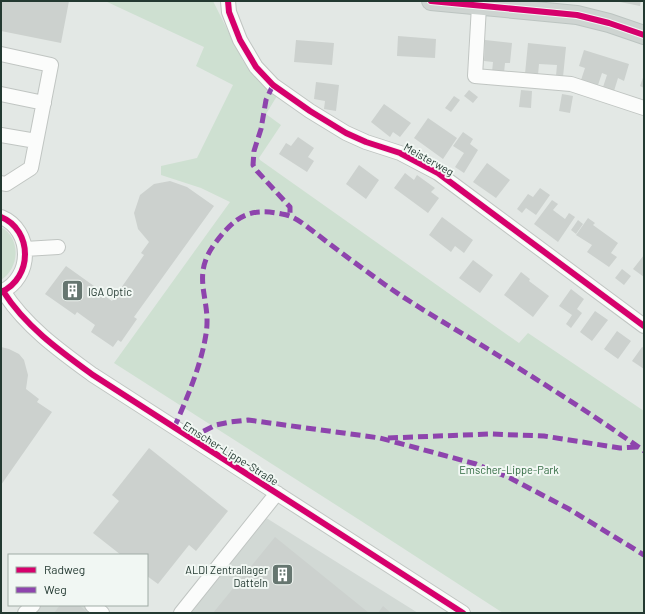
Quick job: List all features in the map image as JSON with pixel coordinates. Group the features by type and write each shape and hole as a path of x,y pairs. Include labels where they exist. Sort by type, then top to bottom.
{"main road":[{"path":"431,1 577,15 609,23 644,35"}],"street":[{"name":"Meisterweg","path":"228,1 229,12 240,40 256,67 273,85 310,111 346,133 366,142 400,153 438,173 644,326"},
{"path":"479,6 474,76 571,84 644,108"},
{"path":"1,54 51,65 31,168 3,186"},
{"path":"1,94 44,103"},
{"path":"1,135 36,141"},
{"path":"1,217 6,219 15,227 22,237 25,249 25,262 21,274 13,284 2,292"},
{"path":"25,249 58,247"},
{"name":"Emscher-Lippe-Straße","path":"2,292 27,321 52,344 93,375 463,613"},
{"path":"181,613 277,493"},
{"path":"93,606 102,613"}],"shaded area":[{"path":"260,514 418,613 181,613"},
{"path":"36,606 93,606 102,613 31,613"}],"green space":[{"name":"Emscher-Lippe-Park","path":"105,1 213,1 243,61 263,85 277,96 266,114 281,125 259,158 260,160 519,343 528,333 644,411 644,613 503,613 114,363 230,202 201,188 161,175 161,166 197,158 233,85 196,66 204,47"},
{"path":"1,227 8,232 12,238 16,253 12,268 1,280"}],"building":[{"path":"1,1 69,1 61,43 1,31"},
{"path":"615,1 641,1 640,6"},
{"path":"398,36 436,39 435,58 397,56"},
{"path":"296,40 334,43 332,65 294,62"},
{"path":"485,40 512,43 510,63 505,63 504,73 492,72 493,62 484,61"},
{"path":"528,43 566,47 563,77 556,76 557,65 539,64 538,75 525,74"},
{"path":"584,50 629,64 624,81 618,78 614,91 603,87 607,75 602,73 598,85 581,80 585,68 579,66"},
{"path":"644,75 644,88 640,86"},
{"path":"316,82 339,85 336,111 324,109 325,101 314,99"},
{"path":"469,90 478,97 473,103 464,96"},
{"path":"521,90 532,91 531,108 519,107"},
{"path":"562,94 573,96 570,113 559,111"},
{"path":"454,96 460,100 451,112 445,108"},
{"path":"384,104 411,123 400,137 393,132 390,137 371,122"},
{"path":"428,118 457,138 443,159 414,138"},
{"path":"463,132 473,139 470,144 478,150 464,173 455,167 464,153 453,146"},
{"path":"298,137 314,148 308,157 314,161 307,172 279,154 286,143 291,146"},
{"path":"487,163 510,180 496,198 473,182"},
{"path":"359,165 379,180 366,199 346,184"},
{"path":"405,173 414,180 417,175 435,188 431,192 439,198 428,213 394,188"},
{"path":"170,181 187,187 214,206 134,317 137,319 121,342 118,340 113,347 91,332 95,325 77,312 75,315 45,294 66,266 112,301 144,255 141,253 149,242 138,229 134,213 140,195 154,184"},
{"path":"540,188 550,195 536,215 526,208 522,213 517,209 528,194 533,197"},
{"path":"552,200 558,204 553,210 565,219 569,213 575,217 558,242 534,224"},
{"path":"442,217 473,240 464,253 455,246 451,252 429,235"},
{"path":"588,218 595,223 593,225 618,243 611,253 617,257 609,267 587,252 592,245 576,235"},
{"path":"578,220 583,224 576,234 571,230"},
{"path":"644,255 644,277 633,269"},
{"path":"473,260 493,275 480,293 459,278"},
{"path":"622,269 631,276 624,285 615,278"},
{"path":"521,272 530,279 529,281 549,296 533,317 504,295"},
{"path":"571,289 584,299 577,309 582,313 571,328 566,324 572,315 559,306"},
{"path":"595,311 608,320 592,341 580,332"},
{"path":"617,331 631,341 618,359 604,349"},
{"path":"1,347 19,354 24,360 28,375 26,389 39,399 37,402 52,412 1,485"},
{"path":"642,347 644,348 644,369 632,361"},
{"path":"149,448 228,511 196,551 189,545 158,584 148,577 148,554 120,554 93,533 119,501 112,495"},
{"name":"ALDI Zentrallager Datteln","path":"275,537 369,613 213,613"},
{"path":"59,606 80,606 88,613 54,613"},
{"path":"383,606 391,613 378,613"}],"marked path":[{"path":"273,85 266,100 261,129 254,151 253,165 290,207 290,216"},
{"path":"174,428 193,382 204,346 207,321 203,277 204,266 208,255 223,233 237,220 252,213 270,212 287,215 301,222 384,284 559,394 644,451"},
{"path":"190,438 216,425 248,420 380,438 476,464 510,478 569,509 644,555"},
{"path":"388,438 490,434 544,436 620,448 638,447"}],"cycle path":[{"path":"228,1 229,12 240,40 256,67 273,85 310,111 346,133 366,142 400,153 438,173 644,326"},
{"path":"431,1 577,15 609,23 644,35"},
{"path":"1,217 12,223 19,232 24,243 25,254 24,266 19,276 12,285 1,292"},
{"path":"3,291 32,327 93,375 463,613"}],"place":[{"name":"IGA Optic","path":"73,291"},
{"name":"ALDI Zentrallager Datteln","path":"283,575"}]}
